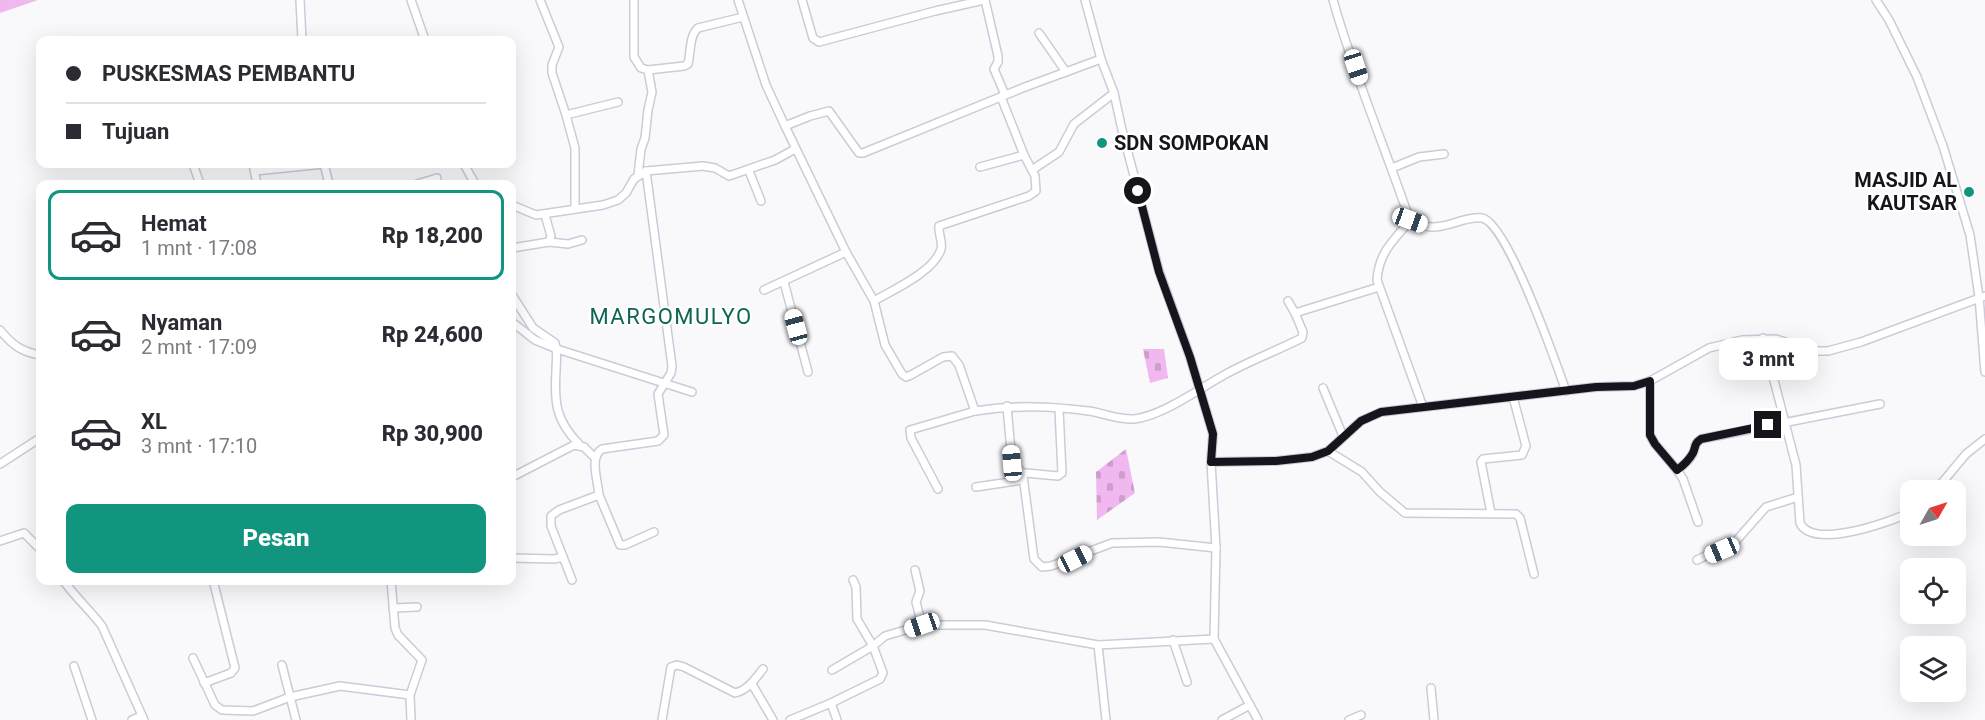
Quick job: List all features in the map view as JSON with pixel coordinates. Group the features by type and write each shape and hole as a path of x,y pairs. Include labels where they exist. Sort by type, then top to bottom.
{"street":[{"path":"300,0 302,36"},
{"path":"411,0 424,36"},
{"path":"540,0 559,46 552,65 552,73 575,148 575,209"},
{"path":"634,0 634,57 641,68 648,70 688,64 694,31 743,17"},
{"path":"738,0 766,85 846,252 874,301 885,345 906,377 943,357 952,356 959,364 975,411"},
{"path":"802,0 813,38 819,42 985,0 998,56 994,69 1037,185 1033,193 939,226 942,244 940,253 928,268 874,301"},
{"path":"1085,0 1101,59 1114,93 1159,272 1190,357 1213,434 1211,462 1216,548 1214,639 1258,720"},
{"path":"1334,0 1378,136 1410,220 1430,228 1483,218 1492,223 1520,273 1566,391"},
{"path":"1876,0 1889,20 1917,77 1970,235 1982,296 1985,372"},
{"path":"1039,33 1066,72"},
{"path":"785,126 829,111 855,149 863,153 1101,59"},
{"path":"648,70 652,92 645,138 641,149 642,173 672,366 671,373 658,394 664,435 662,439 602,449 595,458 599,495 620,545 626,546 654,532"},
{"path":"1032,170 1059,152 1074,124 1114,93"},
{"path":"566,115 618,102"},
{"path":"516,208 536,215 545,215 618,200 642,173 703,166 715,168 729,176 749,171 795,149"},
{"path":"1392,168 1419,158 1443,154"},
{"path":"980,167 1024,155"},
{"path":"749,171 761,201"},
{"path":"430,180 437,178"},
{"path":"545,215 551,236 549,242"},
{"path":"1410,220 1378,263 1377,280 1423,406"},
{"path":"516,247 549,242 568,244 582,240"},
{"path":"764,290 846,252"},
{"path":"784,282 808,372"},
{"path":"1294,313 1379,287"},
{"path":"1211,462 1302,459 1328,451 1361,421 1381,412 1513,396 1634,386 1650,381 1709,348 1729,342 1763,338 1776,339 1814,351 1828,351 1861,342 1982,296"},
{"path":"516,301 533,328 555,343 557,411 567,432 595,458"},
{"path":"938,489 911,438 910,430 975,411 1007,406 1038,406 1103,413 1127,419 1148,415 1199,391 1231,371 1302,338 1303,332 1288,301"},
{"path":"516,325 535,340 556,349 692,392"},
{"path":"0,330 16,347 36,355"},
{"path":"1763,338 1796,465 1801,526 1812,533 1829,535 1858,530 1900,518"},
{"path":"1650,381 1650,435 1683,479 1698,522"},
{"path":"1323,388 1343,436"},
{"path":"1491,513 1481,462 1483,459 1522,455 1526,446 1513,396"},
{"path":"1677,470 1686,463 1695,445 1701,439 1880,404"},
{"path":"1007,406 1012,463 1024,477 1034,559 1042,567 1075,559 1112,543 1159,543 1216,548"},
{"path":"976,487 1024,477 1058,476 1062,473 1059,409"},
{"path":"1946,480 1966,454 1985,439"},
{"path":"0,464 36,441"},
{"path":"516,475 579,444"},
{"path":"1328,451 1362,472 1380,492 1405,513 1512,513 1520,518 1534,574"},
{"path":"572,580 551,526 551,516 559,510 599,495"},
{"path":"1697,560 1736,541 1766,507 1798,497"},
{"path":"0,542 24,533 36,545"},
{"path":"516,558 563,557"},
{"path":"915,570 920,591 916,602 922,625"},
{"path":"790,720 831,703 883,676 873,646 857,619 856,587 853,580"},
{"path":"66,585 77,600 96,617 102,626 143,718 132,720"},
{"path":"204,683 231,673 235,668 214,585"},
{"path":"391,585 395,628 398,635 422,660 410,696 411,720"},
{"path":"393,608 417,607"},
{"path":"832,670 873,646 885,636 922,625 985,625 1098,645 1214,639"},
{"path":"1173,640 1187,682"},
{"path":"1098,645 1106,720"},
{"path":"193,658 215,705 222,710 253,711 290,696 348,686 410,696"},
{"path":"282,665 296,720"},
{"path":"662,720 672,667 677,665 707,677 732,692 740,692 752,684 763,669"},
{"path":"74,666 92,720"},
{"path":"752,684 773,720"},
{"path":"1431,688 1434,720"},
{"path":"831,703 837,720"},
{"path":"1222,720 1250,705"},
{"path":"1349,720 1361,715"}],"green space":[{"path":"0,0 38,0 0,13"},
{"path":"1143,349 1164,349 1168,378 1150,383"},
{"path":"1126,449 1135,493 1097,520 1096,472"}],"place":[{"name":"SDN SOMPOKAN","path":"1102,143"},
{"name":"MASJID AL KAUTSAR","path":"1969,192"}],"district":[{"name":"MARGOMULYO","path":"671,316"}],"route":[{"path":"1138,191 1159,272 1190,357 1213,434 1211,462 1276,461 1312,457 1328,451 1361,421 1381,412 1596,387 1634,386 1650,381 1650,435 1677,470 1686,463 1695,445 1701,439 1768,425"}]}
